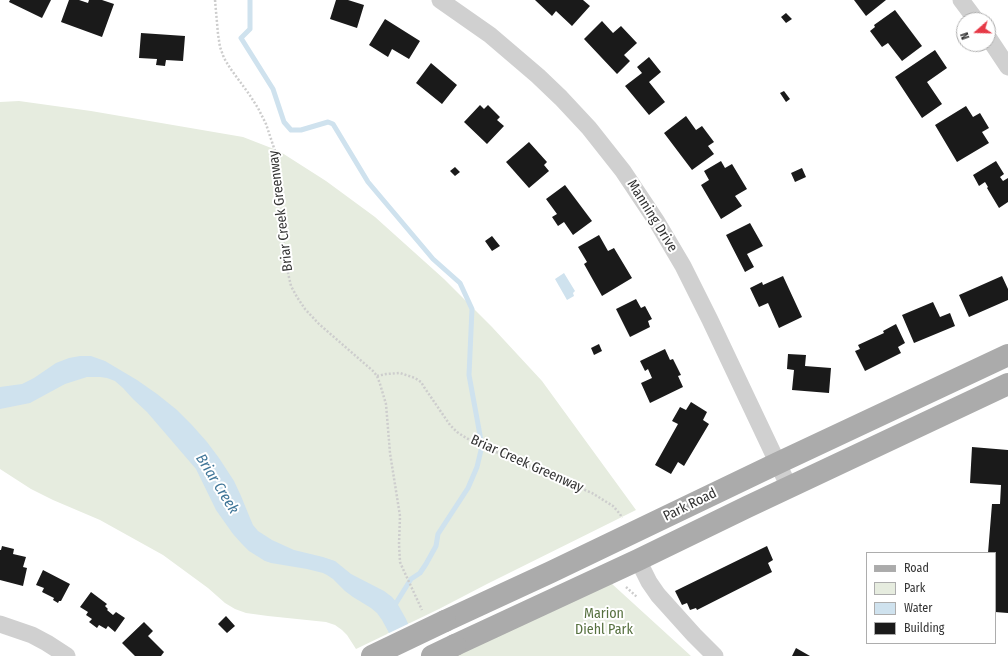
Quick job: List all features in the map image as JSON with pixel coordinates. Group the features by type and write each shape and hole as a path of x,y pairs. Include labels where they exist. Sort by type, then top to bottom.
{"main road":[{"name":"Park Road","path":"372,656 1008,355"},
{"name":"Park Road","path":"432,656 1008,384"}],"street":[{"name":"Manning Drive","path":"440,0 490,36 538,76 590,128 623,171 657,222 683,266 789,487"},
{"path":"961,0 970,12"},
{"path":"996,49 1008,68"},
{"path":"638,560 649,582 658,595 715,656"},
{"path":"0,624 47,643 67,656"}],"path":[{"name":"Briar Creek Greenway","path":"215,0 220,47 224,58 258,108 266,124 278,161 285,260 291,286 305,310 373,371 377,376 383,393 386,404 390,453 400,516 399,554 403,570 415,596"},
{"name":"Briar Creek Greenway","path":"377,376 400,373 415,378 421,382 450,425 457,432 475,444 592,493 612,506 620,514 623,520"}],"green space":[{"path":"19,101 91,111 243,137 279,151 326,181 375,217 444,279 492,327 542,381 636,510 356,649 342,630 335,625 326,622 246,613 235,609 225,603 208,588 163,555 100,520 31,489 0,469 0,102"},
{"name":"Marion Diehl Park","path":"611,583 691,656 445,656"}],"water":[{"path":"564,273 575,291 573,293 574,296 567,300 555,279"},
{"name":"Briar Creek","path":"80,356 91,356 105,361 137,380 177,410 207,442 219,458 234,481 253,525 258,531 272,540 294,550 335,561 351,574 384,591 392,597 406,619 422,656 399,656 388,631 377,613 345,591 327,575 307,569 271,563 249,551 233,534 216,510 196,469 147,412 115,381 100,377 87,377 65,384 30,403 0,409 0,387 22,384 34,378 56,363"}],"pier":[{"path":"410,623 424,656 397,656 387,634"}],"building":[{"path":"10,0 51,0 42,18 9,2"},
{"path":"69,0 79,0 88,3 89,0 102,0 114,4 102,37 61,22"},
{"path":"336,0 348,0 364,5 357,28 330,19"},
{"path":"535,0 583,0 590,6 572,26 556,11 552,16"},
{"path":"854,0 886,0 866,16"},
{"path":"895,10 922,46 902,61 888,43 882,47 870,31 875,27 874,25"},
{"path":"786,13 792,19 786,23 781,17"},
{"path":"385,19 420,41 409,59 392,49 388,57 369,45"},
{"path":"602,21 613,33 621,26 637,43 624,55 630,61 617,74 584,39"},
{"path":"141,33 185,36 183,61 166,60 165,66 156,65 157,59 139,58"},
{"path":"935,50 947,68 927,82 942,104 922,118 895,77"},
{"path":"649,57 661,72 649,82 665,102 649,115 625,86 642,73 637,67"},
{"path":"431,63 457,85 442,104 416,83"},
{"path":"784,91 790,99 786,102 780,93"},
{"path":"480,105 484,109 488,105 500,117 497,120 504,126 487,144 464,122"},
{"path":"966,106 973,117 980,113 989,128 982,132 989,143 957,162 935,125"},
{"path":"686,116 696,130 702,126 714,142 708,146 714,154 692,170 664,133"},
{"path":"529,142 547,162 544,165 549,171 529,188 506,162"},
{"path":"721,161 725,168 732,164 747,189 735,196 742,206 721,219 701,185 709,180 704,171"},
{"path":"996,161 1004,174 1000,177 1003,181 1008,178 1008,202 999,208 985,182 979,186 973,175"},
{"path":"455,167 460,172 455,176 450,171"},
{"path":"802,168 806,177 795,182 791,173"},
{"path":"565,185 592,221 573,235 564,222 558,226 552,217 557,214 546,199"},
{"path":"750,223 763,246 747,254 754,267 745,272 726,235"},
{"path":"599,235 608,251 614,248 632,278 602,296 584,264 587,262 578,247"},
{"path":"492,236 500,246 492,251 485,241"},
{"path":"783,276 802,317 779,328 768,303 759,307 750,288 762,282 763,285"},
{"path":"1002,276 1008,289 1008,300 969,317 959,295"},
{"path":"636,299 641,308 645,306 652,319 648,321 650,327 630,337 616,309"},
{"path":"933,302 940,317 950,313 955,326 914,343 902,315"},
{"path":"896,324 905,343 898,347 901,353 865,371 855,351 860,349 858,345 884,333 883,331"},
{"path":"599,344 602,351 594,355 591,348"},
{"path":"665,349 670,360 673,359 681,375 678,376 683,387 650,403 641,383 652,378 648,369 645,371 640,361"},
{"path":"788,354 806,355 805,366 831,368 829,393 792,390 794,370 787,369"},
{"path":"691,402 707,412 703,420 709,424 684,466 678,462 671,474 655,465 678,424 672,421 680,407 686,410"},
{"path":"972,447 1008,450 1008,613 996,612 996,552 988,552 992,504 1000,504 1001,485 970,483"},
{"path":"2,546 14,549 13,554 26,557 23,567 27,568 23,586 0,580 0,550"},
{"path":"767,546 773,560 768,563 772,572 697,610 696,608 690,610 687,603 682,605 675,591"},
{"path":"43,570 70,584 61,601 58,603 53,600 54,598 42,592 44,588 36,585"},
{"path":"91,592 107,604 105,606 108,609 107,610 113,615 116,612 125,618 115,632 108,626 106,629 99,625 97,628 89,622 92,619 86,615 88,612 80,607"},
{"path":"226,616 235,626 227,633 218,624"},
{"path":"144,622 153,631 148,636 164,652 161,656 135,656 122,643"},
{"path":"796,648 810,656 792,656"}],"waterway":[{"path":"250,0 250,29 241,38 273,89 284,122 291,130 301,130 328,122 333,124 368,182 433,259 460,283 472,309 469,375 482,446 477,467 468,488 438,534 436,546 426,564 420,573 411,579 393,608"}]}
